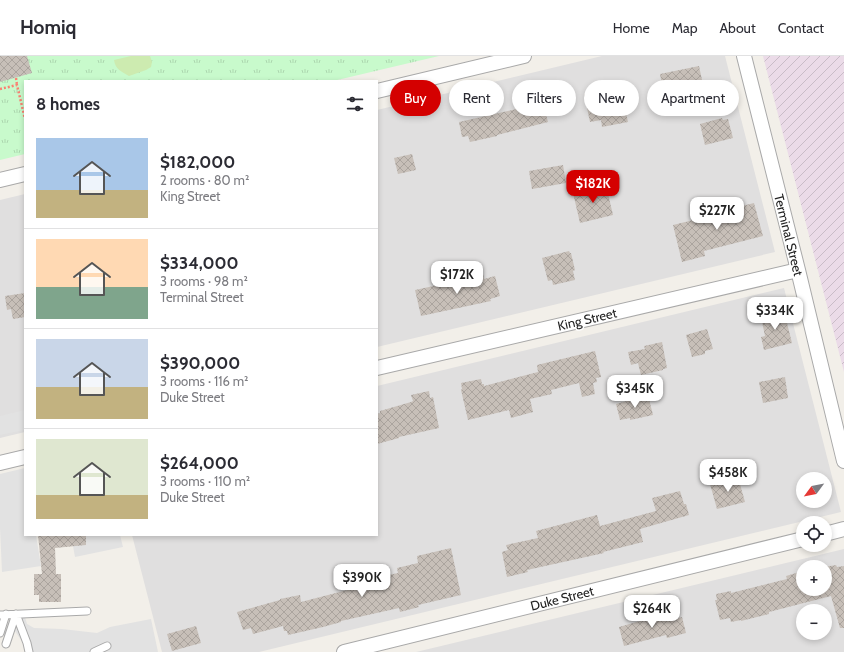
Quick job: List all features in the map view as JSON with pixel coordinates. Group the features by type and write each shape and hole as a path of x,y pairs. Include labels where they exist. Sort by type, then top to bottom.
{"street":[{"path":"378,91 524,56"},
{"name":"Terminal Street","path":"744,56 844,461"},
{"path":"0,180 24,174"},
{"name":"King Street","path":"378,368 798,270"},
{"path":"0,463 24,457"},
{"path":"832,532 844,529"},
{"name":"Duke Street","path":"344,652 796,541"}],"lane":[{"path":"0,633 3,615 87,611"},
{"path":"6,644 16,614"},
{"path":"16,614 29,652"},
{"path":"94,652 107,646"}],"path":[{"path":"16,78 16,85 24,115"},
{"path":"0,89 16,85"}],"shaded area":[{"path":"602,56 725,56 731,80 647,80 647,116 739,116 739,111 775,252 378,347 378,110 390,107 390,116 441,116 441,95 449,93 449,116 504,116 504,80 502,80"},
{"path":"763,56 844,56 844,372"},
{"path":"24,194 24,432 0,438 0,200"},
{"path":"784,288 831,472 796,472 796,508 832,508 832,477 841,512 824,516 796,516 796,523 259,652 162,652 132,536 378,536 378,386"},
{"path":"24,410 24,430 0,435 0,416"},
{"path":"24,468 24,536 36,536 41,566 2,572 0,474"},
{"path":"71,536 120,536 123,547 75,557"},
{"path":"844,549 844,652 416,652 796,561 796,596 832,596 832,560 798,560"},
{"path":"18,615 25,617 27,624 34,628 62,629 97,633 110,627 151,619 158,652 29,652 15,631"}],"green space":[{"path":"0,56 439,56 337,80 24,80 24,154 0,160"},
{"path":"131,56 150,56 152,62 151,67 129,76 121,72 117,68 114,60"}],"building":[{"path":"0,56 27,56 32,73 0,82"},
{"path":"699,66 702,80 661,80 660,74"},
{"path":"512,110 512,116 546,116 548,122 470,142 468,136 462,137 459,122 486,116 504,116 504,112"},
{"path":"589,116 627,116 628,122 602,127 601,120 590,122"},
{"path":"722,118 723,120 728,119 733,138 705,145 700,124"},
{"path":"412,154 416,170 398,174 394,158"},
{"path":"563,165 566,183 532,189 529,171"},
{"path":"606,185 613,215 580,223 573,193"},
{"path":"754,203 763,236 704,251 705,256 682,262 673,225"},
{"path":"569,251 571,253 575,270 573,271 575,280 553,285 552,280 548,281 542,258"},
{"path":"483,274 484,279 495,276 500,296 490,299 491,301 421,316 415,290"},
{"path":"24,293 24,317 13,319 11,309 7,310 5,296"},
{"path":"784,311 792,343 764,350 761,337 765,336 761,317"},
{"path":"707,329 713,349 705,351 705,354 692,357 686,335"},
{"path":"662,342 667,368 641,375 638,363 631,365 628,352 645,349 644,346"},
{"path":"595,351 601,377 596,378 597,382 593,383 595,394 582,397 579,383 551,390 552,394 530,399 533,412 511,418 509,410 468,420 461,390 461,383 481,379 484,386 538,372 537,365"},
{"path":"785,377 788,398 763,403 759,382"},
{"path":"429,391 430,398 433,397 439,428 399,437 378,444 378,414 380,411 413,401 411,395"},
{"path":"648,395 653,415 630,420 630,418 620,420 616,404"},
{"path":"738,477 745,502 717,509 710,484"},
{"path":"680,491 689,515 640,529 643,542 603,552 604,553 527,570 528,572 507,577 502,552 508,550 506,545 538,538 536,531 597,515 600,526 656,511 652,498"},
{"path":"38,536 86,536 86,545 55,548 56,574 61,574 61,602 39,602 39,595 34,595 34,574 42,574"},
{"path":"451,548 461,595 418,605 419,607 400,612 399,608 288,635 287,631 284,631 283,626 253,634 251,628 243,630 237,612 280,599 300,595 301,602 355,588 358,587 356,582 398,573 397,568 418,563 417,556"},
{"path":"832,566 844,566 844,628 840,628 831,596"},
{"path":"796,573 796,596 831,596 796,604 769,612 769,614 741,621 731,622 730,618 720,620 715,600 717,600 716,594 731,591 731,593 787,579 786,576"},
{"path":"668,613 670,620 682,617 686,633 667,638 666,635 624,646 619,627"},
{"path":"196,626 201,643 172,651 167,634"}]}
